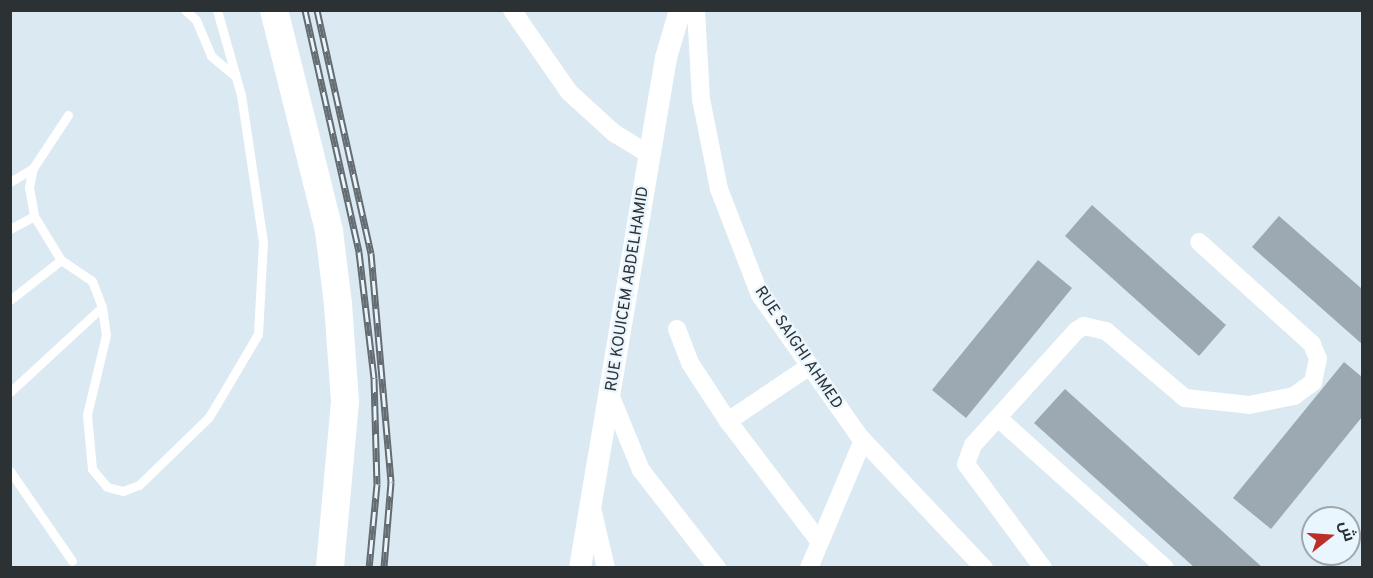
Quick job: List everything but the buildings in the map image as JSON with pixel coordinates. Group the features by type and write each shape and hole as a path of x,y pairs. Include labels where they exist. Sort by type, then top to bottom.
{"main road":[{"path":"274,10 328,231 338,304 345,402 330,567"}],"street":[{"path":"512,10 569,92 614,133 650,155"},
{"name":"RUE KOUICEM ABDELHAMID","path":"580,567 611,397 650,155 680,10"},
{"name":"RUE SAIGHI AHMED","path":"696,10 700,99 734,238 760,295 807,368 863,440 980,566"},
{"path":"1043,567 966,464 973,445 1084,326 1106,331 1185,398 1249,405 1294,396 1313,381 1318,359 1312,344 1199,242"},
{"path":"677,329 690,363 728,421 820,542"},
{"path":"728,421 807,368"},
{"path":"611,397 641,470 717,567"},
{"path":"998,418 1166,567"},
{"path":"809,567 863,440"},
{"path":"592,507 606,567"}],"lane":[{"path":"186,10 196,20 211,56 236,76"},
{"path":"33,168 34,216 61,260 92,281 102,307 106,335 87,415 92,469 107,487 123,491 139,485 209,417 258,334 263,242 236,76 217,10"},
{"path":"10,182 33,168 68,115"},
{"path":"10,229 34,216"},
{"path":"10,300 61,260"},
{"path":"10,392 102,307"},
{"path":"10,471 72,561"}],"railway":[{"path":"305,10 359,252 374,378 377,484 369,568"},
{"path":"317,10 371,253 391,482 384,568"}]}
